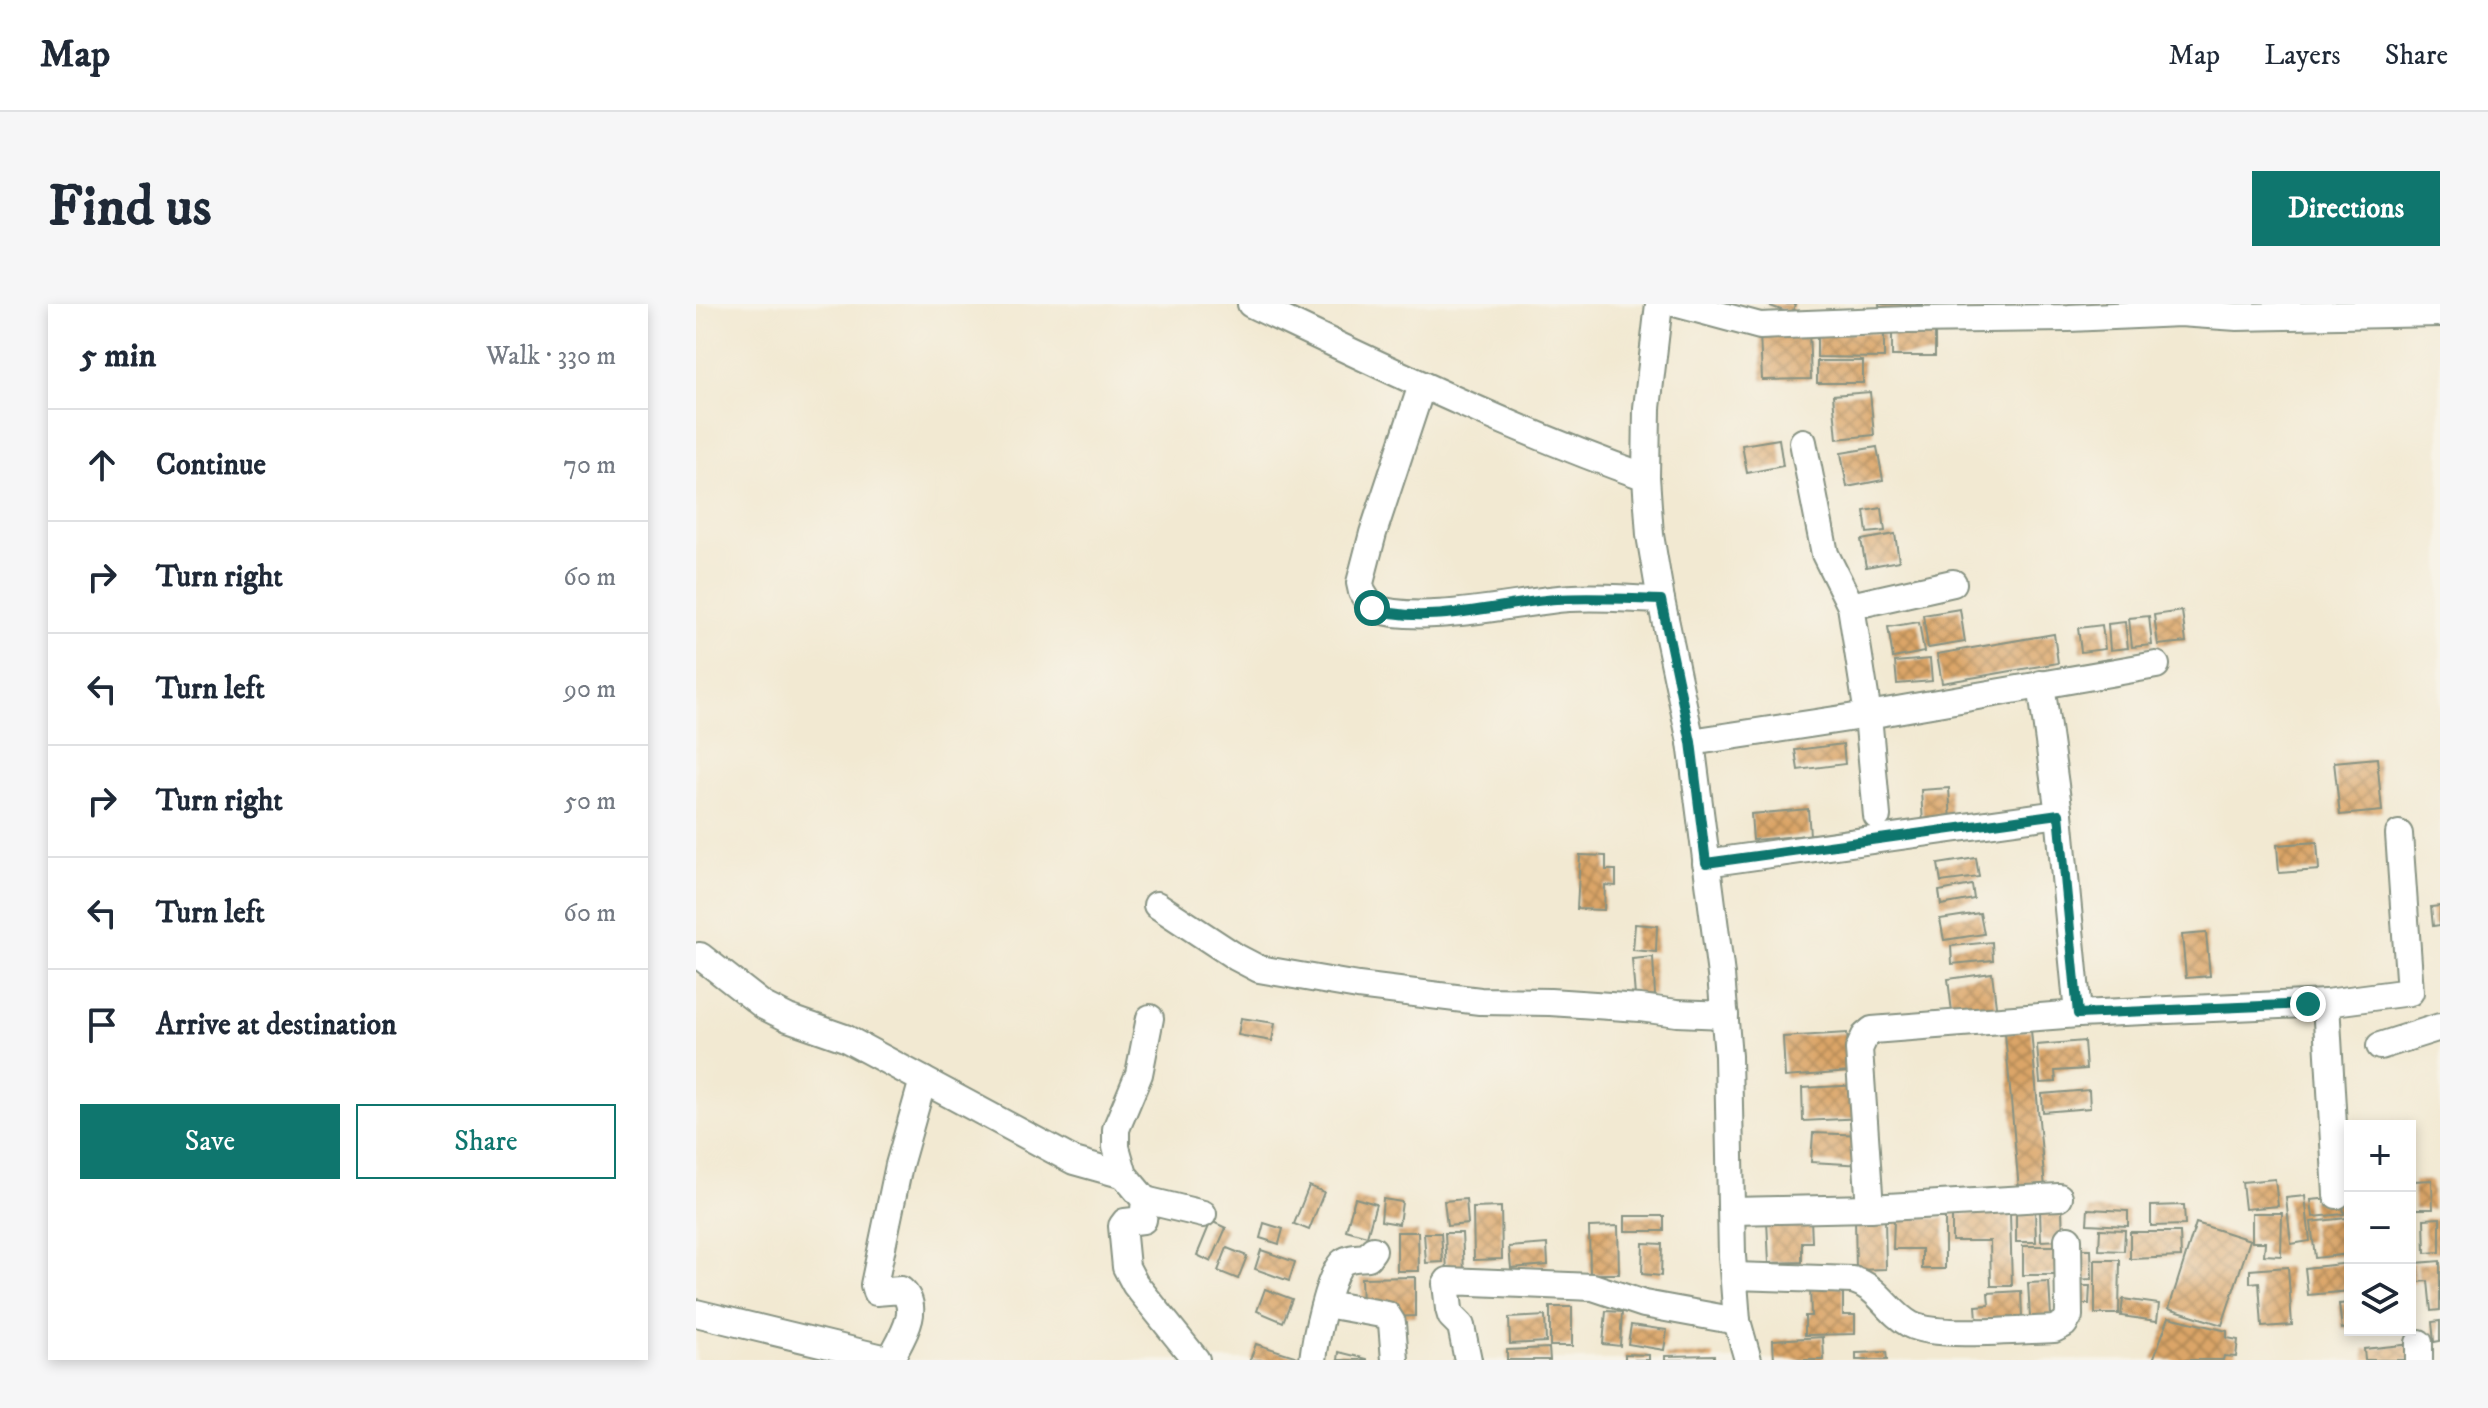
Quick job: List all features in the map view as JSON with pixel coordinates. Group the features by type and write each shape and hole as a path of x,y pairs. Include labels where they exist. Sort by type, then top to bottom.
{"street":[{"path":"1251,304 1569,450 1646,477"},
{"path":"1659,304 1647,408 1646,477 1650,535 1691,742 1725,1015 1734,1276 1737,1321 1748,1360"},
{"path":"1678,304 1760,326 2180,313 2237,317 2440,313"},
{"path":"1422,385 1373,533 1360,583 1372,608 1400,616 1552,600 1661,600"},
{"path":"1803,442 1825,554 1851,606 1868,715 1877,816"},
{"path":"1851,606 1953,583"},
{"path":"1691,742 2156,665"},
{"path":"2041,684 2059,814 2078,1014"},
{"path":"1706,863 2059,814"},
{"path":"2380,1046 2440,1024 2410,992 2399,834"},
{"path":"1157,905 1259,969 1358,986 1480,1001 1550,1002 1725,1015"},
{"path":"700,956 764,1006 845,1038 1074,1161 1124,1175"},
{"path":"1870,1208 1859,1049 1872,1030 2078,1014 2326,1003 2410,992"},
{"path":"2326,1003 2337,1195"},
{"path":"1138,1214 1116,1147 1116,1129 1139,1074 1150,1018"},
{"path":"696,1313 858,1356 890,1360 909,1322 908,1298 901,1290 876,1292 874,1285 899,1165 923,1080"},
{"path":"1733,1211 1870,1208 2059,1197"},
{"path":"1196,1360 1135,1284 1126,1267 1122,1227 1138,1214 1203,1214"},
{"path":"1734,1276 1853,1280 1874,1290 1896,1315 1915,1327 1946,1332 2054,1329 2064,1324 2069,1316 2068,1239"},
{"path":"1313,1360 1331,1282 1340,1264 1346,1260 1368,1257 1373,1250"},
{"path":"1468,1360 1461,1326 1451,1316 1449,1309 1446,1284 1452,1280 1593,1287 1656,1307 1737,1321"},
{"path":"1326,1304 1378,1312 1390,1318 1395,1360"}],"building":[{"path":"1765,304 1795,304 1792,314"},
{"path":"1879,304 1923,304 1924,317 1881,321"},
{"path":"1809,331 1811,379 1762,380 1760,333"},
{"path":"1817,332 1884,333 1884,358 1817,357"},
{"path":"1892,332 1935,332 1935,356 1892,356"},
{"path":"1817,361 1863,361 1863,383 1817,383"},
{"path":"1870,392 1874,435 1837,439 1833,395"},
{"path":"1779,439 1783,466 1747,473 1742,445"},
{"path":"1877,447 1883,480 1847,487 1841,453"},
{"path":"1882,508 1885,531 1867,533 1864,511"},
{"path":"1895,534 1899,561 1866,567 1861,540"},
{"path":"1960,609 1965,642 1928,648 1923,615"},
{"path":"2182,611 2186,642 2158,645 2154,615"},
{"path":"2149,616 2152,645 2132,647 2129,618"},
{"path":"1919,622 1924,652 1893,658 1888,627"},
{"path":"2125,622 2128,648 2110,650 2108,624"},
{"path":"2102,625 2105,649 2081,652 2078,628"},
{"path":"2054,634 2058,663 1942,683 1937,654"},
{"path":"1930,659 1932,681 1897,684 1895,662"},
{"path":"1843,744 1845,764 1798,770 1795,750"},
{"path":"2377,758 2382,811 2340,815 2334,762"},
{"path":"1949,788 1951,822 1923,824 1921,790"},
{"path":"1808,809 1810,835 1753,840 1751,814"},
{"path":"2317,842 2319,870 2279,873 2277,845"},
{"path":"1580,855 1606,856 1606,870 1616,870 1616,886 1605,885 1604,910 1577,909"},
{"path":"1976,858 1979,877 1941,882 1938,864"},
{"path":"1972,885 1974,899 1941,905 1939,891"},
{"path":"2440,906 2440,925 2433,926 2431,907"},
{"path":"1980,913 1984,934 1944,940 1940,919"},
{"path":"1635,924 1657,926 1656,952 1633,950"},
{"path":"2206,933 2210,976 2186,978 2182,935"},
{"path":"1992,942 1993,960 1952,964 1951,946"},
{"path":"1653,957 1655,995 1635,996 1632,959"},
{"path":"1992,973 1997,1014 1953,1020 1948,979"},
{"path":"1241,1018 1275,1023 1272,1041 1238,1035"},
{"path":"2031,1030 2045,1188 2019,1190 2005,1033"},
{"path":"1847,1033 1850,1072 1785,1077 1783,1037"},
{"path":"2084,1041 2086,1069 2055,1071 2056,1082 2040,1083 2037,1045"},
{"path":"1862,1085 1863,1118 1803,1121 1802,1088"},
{"path":"2089,1090 2090,1108 2043,1112 2042,1094"},
{"path":"1813,1133 1865,1135 1864,1165 1811,1162"},
{"path":"2275,1179 2278,1206 2245,1209 2242,1182"},
{"path":"2432,1180 2433,1209 2416,1209 2416,1181"},
{"path":"1309,1186 1324,1192 1309,1230 1294,1224"},
{"path":"2305,1196 2310,1241 2291,1244 2286,1198"},
{"path":"2342,1197 2344,1214 2313,1217 2311,1200"},
{"path":"1355,1198 1376,1204 1367,1236 1346,1230"},
{"path":"1383,1199 1402,1202 1399,1224 1381,1221"},
{"path":"1466,1199 1468,1224 1447,1226 1444,1201"},
{"path":"2184,1205 2185,1225 2151,1226 2151,1206"},
{"path":"1501,1207 1502,1259 1474,1260 1473,1208"},
{"path":"2062,1208 2063,1240 2041,1241 2040,1209"},
{"path":"2016,1209 2035,1209 2036,1242 2016,1242"},
{"path":"2088,1209 2128,1211 2128,1226 2087,1224"},
{"path":"2010,1213 2012,1286 1991,1286 1990,1241 1952,1241 1952,1214"},
{"path":"2252,1213 2282,1213 2281,1256 2264,1255 2265,1242 2252,1242"},
{"path":"1625,1216 1664,1216 1664,1231 1625,1231"},
{"path":"1885,1217 1886,1269 1856,1270 1855,1218"},
{"path":"1894,1218 1945,1218 1945,1269 1922,1269 1922,1249 1893,1249"},
{"path":"2344,1218 2344,1255 2315,1258 2311,1222"},
{"path":"2440,1218 2440,1252 2425,1253 2424,1219"},
{"path":"1811,1219 1812,1242 1802,1242 1802,1262 1769,1263 1767,1220"},
{"path":"1211,1221 1226,1228 1211,1262 1197,1255"},
{"path":"1264,1223 1283,1229 1279,1244 1260,1238"},
{"path":"2196,1223 2250,1240 2222,1325 2169,1308"},
{"path":"1618,1226 1619,1274 1590,1274 1589,1227"},
{"path":"2100,1229 2125,1230 2124,1251 2099,1250"},
{"path":"1397,1232 1418,1232 1419,1271 1397,1271"},
{"path":"2130,1232 2180,1232 2181,1257 2130,1259"},
{"path":"1424,1233 1441,1233 1443,1262 1426,1263"},
{"path":"1445,1233 1462,1233 1464,1271 1447,1272"},
{"path":"1643,1243 1662,1244 1661,1276 1642,1274"},
{"path":"1547,1244 1548,1265 1511,1268 1509,1247"},
{"path":"2023,1246 2062,1246 2062,1275 2023,1275"},
{"path":"1227,1248 1247,1256 1238,1279 1218,1271"},
{"path":"2072,1249 2091,1249 2092,1279 2073,1280"},
{"path":"1261,1250 1295,1262 1289,1281 1255,1269"},
{"path":"2095,1260 2120,1260 2119,1314 2095,1314"},
{"path":"2440,1261 2440,1310 2431,1311 2428,1281 2419,1282 2417,1263"},
{"path":"2344,1264 2344,1292 2308,1295 2305,1268"},
{"path":"2288,1267 2292,1325 2262,1327 2259,1282 2250,1283 2250,1270"},
{"path":"1415,1277 1415,1316 1391,1317 1362,1305 1361,1278"},
{"path":"2049,1282 2051,1316 2030,1317 2028,1283"},
{"path":"1810,1286 1843,1286 1843,1315 1855,1315 1855,1334 1805,1335 1805,1316 1811,1316"},
{"path":"2074,1286 2090,1286 2089,1304 2073,1304"},
{"path":"1265,1289 1292,1299 1283,1322 1257,1311"},
{"path":"2021,1291 2022,1317 1977,1319 1976,1306 1989,1305 1988,1293"},
{"path":"2123,1299 2159,1304 2157,1321 2121,1316"},
{"path":"2339,1304 2344,1304 2344,1329 2342,1329"},
{"path":"1550,1307 1572,1307 1572,1346 1550,1346"},
{"path":"1606,1311 1622,1312 1620,1346 1603,1344"},
{"path":"1545,1316 1546,1342 1510,1344 1509,1318"},
{"path":"2169,1317 2227,1331 2227,1338 2238,1340 2236,1357 2224,1356 2223,1360 2153,1360"},
{"path":"2440,1321 2440,1341 2434,1342 2432,1322"},
{"path":"1631,1325 1667,1330 1664,1350 1628,1344"},
{"path":"1823,1337 1824,1360 1774,1360 1773,1340"},
{"path":"1256,1344 1304,1359 1304,1360 1250,1360"},
{"path":"2412,1344 2413,1360 2365,1360 2364,1349"},
{"path":"1549,1348 1550,1360 1507,1360 1507,1350"},
{"path":"1339,1352 1367,1359 1367,1360 1338,1360"},
{"path":"1886,1352 1887,1360 1856,1360 1856,1353"},
{"path":"1625,1354 1649,1355 1649,1360 1625,1360"},
{"path":"1714,1355 1714,1360 1665,1360 1665,1356"}],"route":[{"path":"1372,608 1400,616 1552,600 1661,600 1691,742 1706,863 2059,814 2078,1014 2308,1004"}]}
